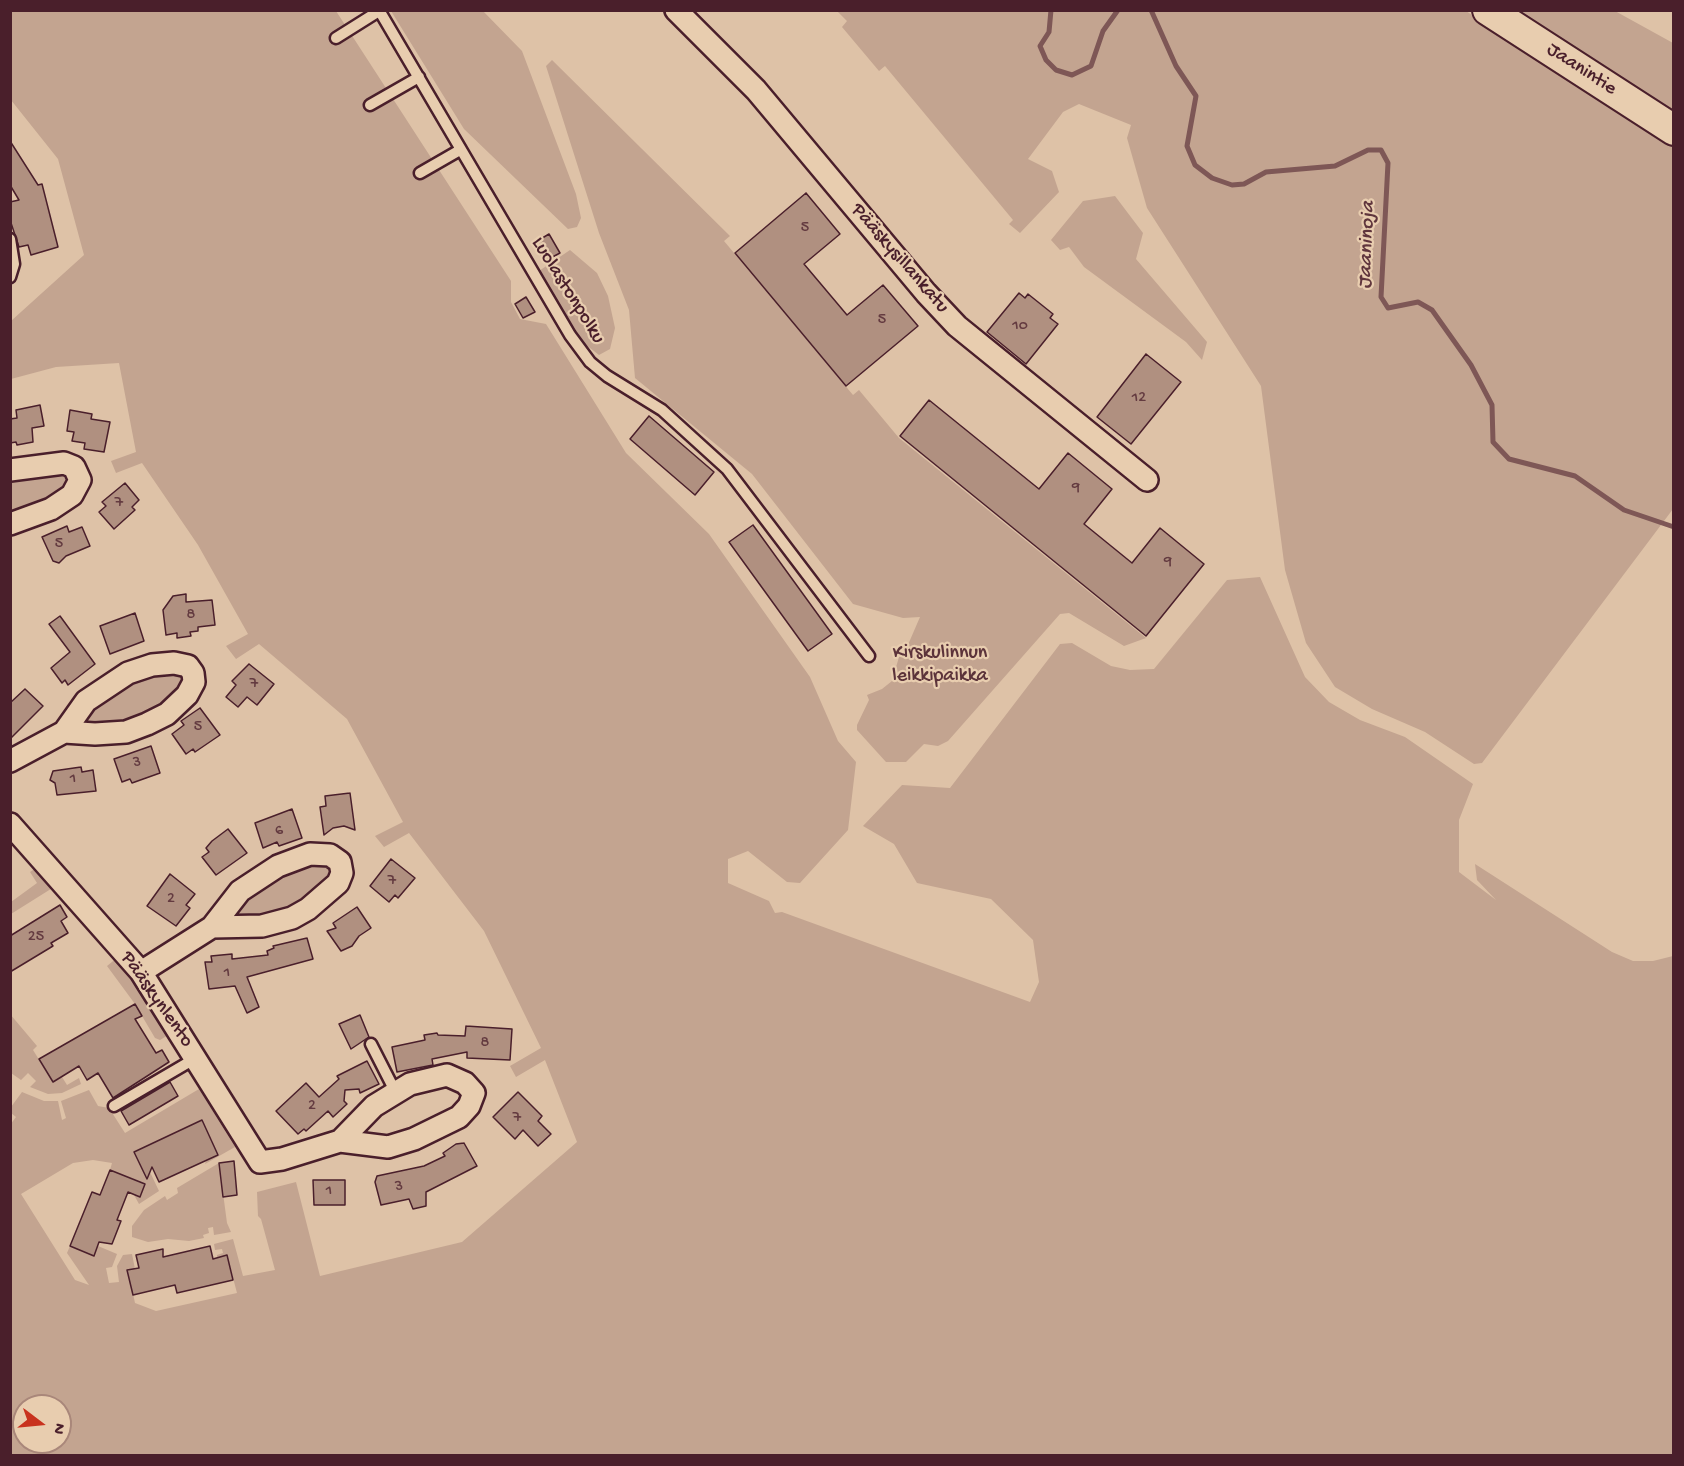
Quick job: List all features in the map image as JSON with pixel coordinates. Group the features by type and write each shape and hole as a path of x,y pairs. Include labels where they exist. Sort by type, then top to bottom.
{"main road":[{"name":"Jaanintie","path":"1488,10 1674,130"}],"street":[{"name":"Pääskysillankatu","path":"676,10 756,90 926,293 957,326 1147,480"},
{"path":"10,470 64,464 74,467 80,480 72,495 57,506 36,517 10,524"},
{"path":"10,761 64,732 86,701 128,673 152,665 174,663 188,666 193,673 194,682 187,695 167,714 147,724 126,732 95,734 64,732"},
{"name":"Pääskynlento","path":"10,824 141,972 260,1162 282,1159 340,1141"},
{"path":"141,972 212,927 245,887 278,866 310,854 330,855 340,862 342,873 338,883 308,909 292,918 262,926 212,927"},
{"path":"447,1075 465,1083 474,1093 469,1106 459,1117 414,1139 388,1147 340,1141 374,1106 395,1091 410,1084 447,1075"}],"lane":[{"path":"336,38 379,11"},
{"name":"Luolastonpolku","path":"379,11 570,335 590,362 607,376 662,410 727,469 869,656"},
{"path":"370,105 419,77"},
{"path":"420,173 460,150"},
{"path":"10,239 14,264 10,277"},
{"path":"371,1044 395,1091"},
{"path":"114,1106 196,1058"}],"green space":[{"path":"11,11 336,11 511,281 511,302 520,319 546,324 626,453 709,534 810,677 838,741 856,762 848,830 800,883 787,882 748,851 728,859 728,883 769,901 775,913 782,912 1030,1002 1039,982 1033,940 991,899 917,883 894,844 863,826 902,785 950,788 1060,644 1072,643 1111,666 1130,670 1154,669 1227,580 1260,577 1305,677 1329,702 1360,720 1405,737 1473,784 1459,820 1459,872 1496,900 1477,880 1475,864 1612,952 1633,961 1653,961 1673,956 1673,1455 11,1455 10,1125 16,1117 11,1113 11,1107 22,1092 44,1101 58,1101 62,1120 66,1118 61,1101 89,1090 98,1106 109,1108 125,1133 199,1089 235,1147 205,1164 213,1143 202,1121 135,1151 146,1174 150,1172 159,1191 139,1204 134,1195 140,1197 143,1190 133,1179 110,1170 112,1163 93,1160 73,1163 21,1194 75,1280 89,1285 67,1253 70,1246 93,1255 98,1246 117,1254 112,1267 106,1268 109,1283 119,1282 117,1266 123,1255 132,1254 135,1269 128,1270 135,1303 156,1311 237,1293 227,1255 217,1258 217,1255 223,1253 222,1249 215,1250 214,1244 233,1239 243,1276 275,1270 261,1219 258,1216 257,1192 296,1182 320,1276 462,1242 577,1142 545,1060 516,1077 510,1066 541,1048 484,931 409,833 384,847 375,836 403,822 347,719 259,644 236,659 226,646 248,634 198,545 142,463 116,473 111,461 136,452 119,363 56,367 11,379 11,321 84,255 58,159 11,100"},
{"path":"391,11 483,11 522,51 576,194 581,218 577,227 568,229 464,129"},
{"path":"837,11 1466,11 1673,148 1673,509 1482,763 1474,764 1425,732 1372,709 1335,687 1306,643 1285,570 1261,386 1147,208 1127,138 1131,125 1079,104 1063,112 1028,159 1052,171 1059,192 1020,233 1009,224 1013,220 885,66 879,71 842,27 847,21"},
{"path":"1513,11 1615,11 1673,43 1673,113"},
{"name":"Kirskulinnun leikkipaikka","path":"552,60 730,236 724,241 853,395 859,390 899,438 1146,638 1124,646 1069,613 1060,614 948,741 938,746 924,744 906,762 886,762 857,730 857,725 869,700 867,695 882,689 892,681 899,657 904,654 920,617 903,618 853,604 752,474 635,378 629,310 599,233 546,66"},
{"path":"1115,196 1143,233 1136,259 1207,342 1202,360 1186,342 1084,267 1069,247 1060,250 1051,240 1083,201"},
{"path":"570,250 597,273 608,296 615,328 610,349 599,355 581,341 539,271"},
{"path":"57,473 69,480 66,492 11,518 11,478"},
{"path":"159,671 180,674 182,682 160,708 125,724 84,725 84,716 119,685"},
{"path":"316,862 327,865 331,871 331,876 320,892 277,915 235,919 233,914 256,886"},
{"path":"39,866 54,887 11,914 11,902 37,883 30,872"},
{"path":"118,957 170,1034 160,1040 155,1038 135,1004 107,966"},
{"path":"10,1014 37,1046 33,1050 53,1082 62,1077 67,1085 79,1078 81,1084 62,1093 48,1094 30,1087 36,1081 28,1073 21,1080 11,1073"},
{"path":"219,1163 227,1223 231,1232 214,1235 213,1227 208,1228 209,1233 203,1235 204,1238 189,1241 168,1239 148,1242 132,1237 132,1226 144,1210 165,1196 167,1200 178,1193 177,1188"}],"building":[{"path":"10,141 38,185 42,184 58,247 31,255 28,245 19,247 10,220 10,202 19,200 10,185"},
{"path":"806,193 840,234 804,264 847,315 883,285 918,326 846,386 735,253"},
{"path":"549,234 560,253 545,261 534,243"},
{"path":"1019,293 1025,298 1028,294 1053,314 1050,318 1058,324 1026,364 987,332"},
{"path":"526,297 535,312 523,318 515,304"},
{"path":"1146,354 1181,382 1131,444 1097,417"},
{"path":"929,400 1039,489 1068,453 1112,489 1084,524 1132,563 1160,528 1204,564 1146,636 900,436"},
{"path":"40,405 44,426 32,428 33,442 17,445 16,442 10,443 10,419 17,418 16,410"},
{"path":"70,410 92,414 91,419 110,422 104,452 84,449 85,443 72,441 74,432 67,431"},
{"path":"649,416 714,472 695,495 630,439"},
{"path":"125,483 139,500 132,507 135,510 114,529 99,512 106,506 102,502"},
{"path":"753,525 832,634 808,651 729,542"},
{"path":"67,526 69,532 82,527 90,546 66,556 59,563 53,561 42,537"},
{"path":"186,594 186,602 212,600 215,625 198,627 198,631 190,632 191,636 177,638 177,633 166,635 163,610 173,596"},
{"path":"135,613 144,641 110,654 100,626"},
{"path":"60,616 95,664 68,685 65,680 62,683 51,668 70,652 49,624"},
{"path":"249,664 274,684 257,705 247,697 238,707 226,697 236,685 232,681"},
{"path":"25,689 43,706 10,739 10,703"},
{"path":"200,708 220,735 195,752 193,749 186,754 172,734 184,725 181,721"},
{"path":"151,746 160,773 132,783 130,779 122,782 114,759"},
{"path":"81,767 82,772 93,770 96,791 57,795 55,783 50,780 53,771"},
{"path":"350,793 355,830 344,826 333,828 324,835 320,807 326,806 325,796"},
{"path":"292,809 302,838 279,846 277,842 263,848 255,823"},
{"path":"228,829 247,853 216,875 202,857 209,852 206,848 212,841"},
{"path":"391,859 415,878 398,898 395,895 389,902 370,886"},
{"path":"170,874 195,894 186,905 190,908 176,926 147,906"},
{"path":"60,905 67,917 61,921 68,933 51,943 53,946 10,972 10,936"},
{"path":"357,907 371,928 359,936 352,946 341,951 327,931 336,928 333,923"},
{"path":"307,938 313,959 247,977 259,1007 247,1013 235,986 209,989 205,962 212,962 211,956 232,954 232,959 268,955 267,951 274,948 273,946"},
{"path":"135,1004 142,1016 135,1019 156,1053 162,1050 169,1062 113,1098 98,1073 87,1080 79,1066 53,1082 39,1059"},
{"path":"360,1015 369,1037 351,1049 339,1024"},
{"path":"466,1026 512,1029 510,1060 467,1058 467,1052 432,1059 433,1065 397,1072 392,1047 425,1040 424,1035 437,1033 438,1035 465,1036"},
{"path":"367,1061 379,1084 360,1093 359,1089 345,1090 344,1101 347,1104 333,1117 328,1111 306,1131 304,1129 298,1134 276,1111 306,1083 319,1097 339,1079 337,1076"},
{"path":"170,1082 178,1096 129,1125 121,1111"},
{"path":"518,1092 542,1116 538,1121 551,1134 538,1146 523,1130 515,1139 493,1117"},
{"path":"202,1120 218,1155 159,1182 152,1167 147,1179 134,1152"},
{"path":"464,1143 477,1166 426,1192 426,1206 413,1209 409,1199 381,1205 375,1182 377,1176 424,1166 445,1156 443,1153 456,1144"},
{"path":"234,1161 237,1195 223,1197 219,1163"},
{"path":"110,1170 145,1184 140,1197 128,1192 117,1220 121,1221 112,1244 99,1242 94,1256 70,1246 92,1192 100,1195"},
{"path":"313,1180 345,1180 345,1205 314,1205"},
{"path":"210,1246 213,1259 227,1255 233,1280 177,1293 175,1285 133,1295 127,1270 139,1268 136,1255 163,1249 163,1257"}],"waterway":[{"name":"Jaaninoja","path":"1051,10 1049,32 1040,46 1046,60 1056,70 1072,75 1091,66 1103,31 1118,10"},
{"name":"Jaaninoja","path":"1151,10 1176,66 1196,96 1187,146 1195,165 1212,178 1232,185 1244,184 1266,172 1335,166 1368,150 1381,150 1388,163 1381,297 1388,308 1418,302 1432,310 1471,365 1492,405 1493,442 1509,459 1575,476 1624,510 1674,527"}]}
